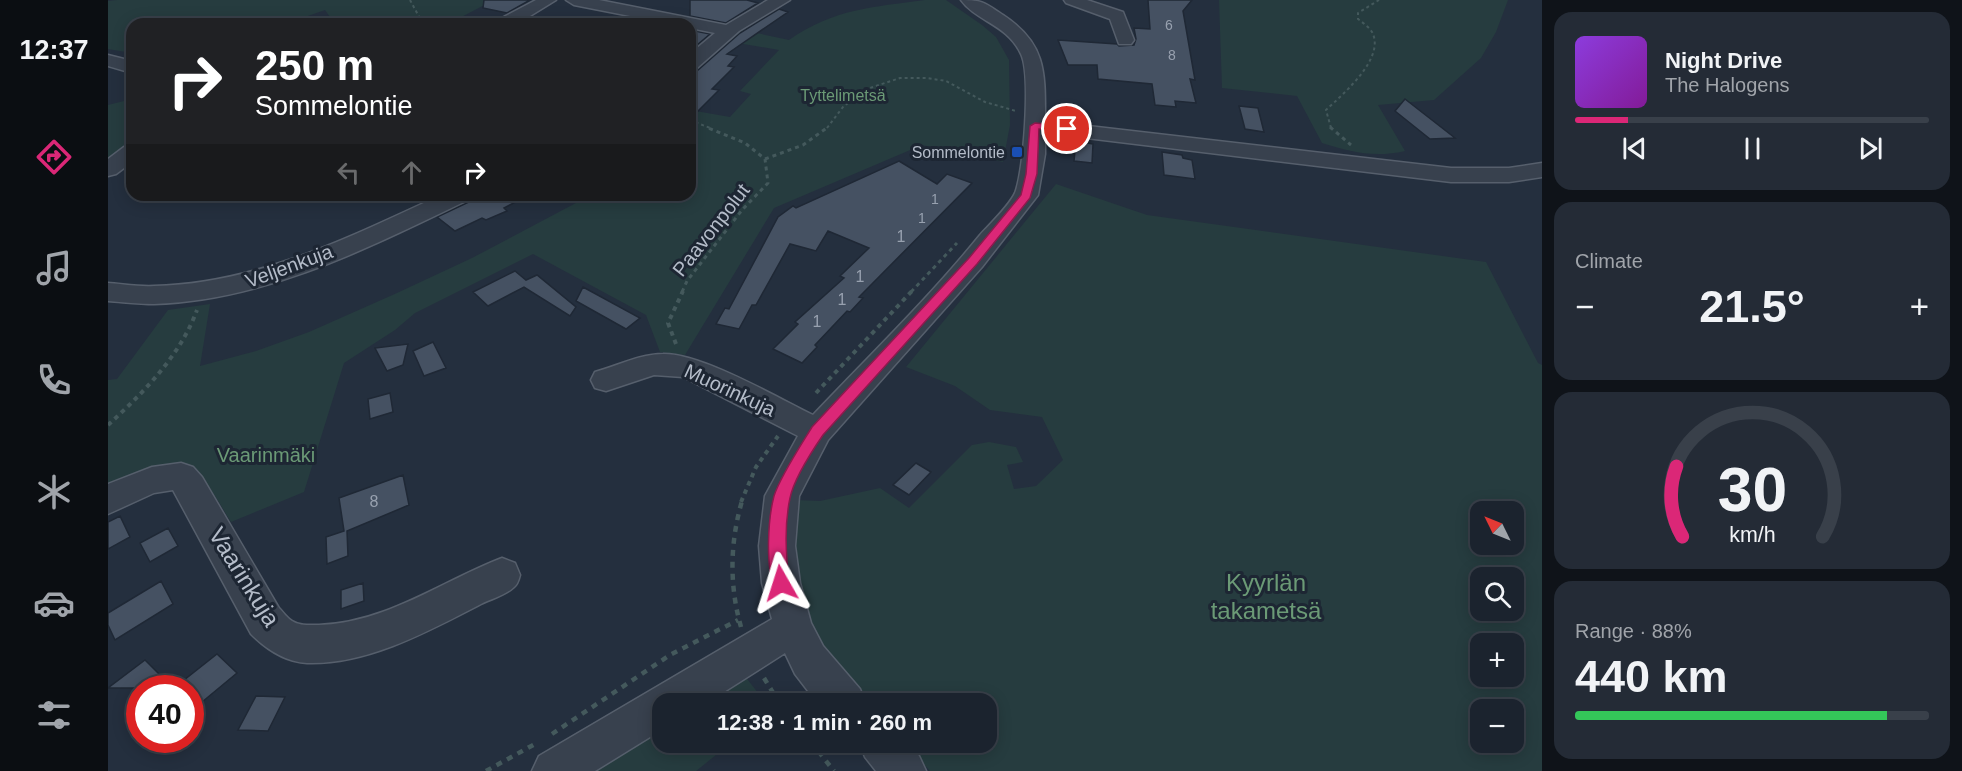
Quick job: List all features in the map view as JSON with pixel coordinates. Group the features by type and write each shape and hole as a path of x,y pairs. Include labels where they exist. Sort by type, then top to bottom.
{"street":[{"path":"515,18 548,0"},
{"path":"574,0 666,18"},
{"path":"696,58 727,30 749,15 782,0"},
{"path":"1072,0 1117,16 1125,40"},
{"path":"836,693 809,660 794,627 781,583 777,523 782,496 792,473 818,431 973,261 1026,195 1032,174 1024,118 1032,57 1024,42 983,4"},
{"path":"696,24 727,30"},
{"path":"108,60 126,65"},
{"path":"1024,118 1451,175 1509,175 1542,170"},
{"path":"108,169 126,156"},
{"name":"Veljenkuja","path":"108,292 150,297 226,288 325,254 445,201"},
{"name":"Muorinkuja","path":"606,380 652,365 689,368 818,431"},
{"name":"Vaarinkuja","path":"108,500 150,479 161,476 182,477 190,487 265,621 282,637 302,644 323,644 353,639 401,624 502,575"},
{"path":"683,693 794,627"},
{"path":"547,749 652,709"},
{"path":"889,753 904,771"}],"path":[{"path":"410,0 420,18"},
{"path":"1354,147 1331,129 1326,110 1367,68 1376,46 1373,33 1358,19 1358,13 1379,0"},
{"path":"696,123 745,144 765,159 795,149 823,132 845,106 871,86 896,77 944,80 968,90 984,101 1024,118"},
{"path":"1014,101 1024,118"},
{"name":"Paavonpolut","path":"678,366 679,353 668,323 687,281 742,210 768,183 765,159"},
{"path":"108,425 152,382 196,315 200,300"},
{"path":"486,771 547,749 670,655 738,620"},
{"path":"820,753 834,771"}],"green space":[{"path":"494,0 460,18 331,18 325,10 302,18 126,18 126,52 108,49 108,1"},
{"path":"925,0 946,0 996,37 1009,60 1010,125 1003,162 922,145 774,208 685,355 660,352 646,315 533,254 415,313 395,330 344,363 304,492 231,522 206,484 187,466 164,465 140,474 108,491 108,380 117,379 168,310 210,304 200,366 256,351 309,332 472,258 580,201 696,201 696,111 730,117 751,94 740,91 779,50 726,41 738,29 789,40 822,22 871,8"},
{"path":"1219,0 1508,0 1496,32 1481,58 1434,100 1378,105 1405,151 1373,154 1322,143 1297,96 1222,88"},
{"path":"126,100 126,144 108,158 108,105"},
{"name":"Kyyrlän takametsä","path":"1056,184 1147,215 1486,262 1538,363 1542,365 1542,771 930,771 914,753 997,753 997,693 862,693 829,655 814,633 793,574 796,500 820,501 880,488 909,508 972,445 989,442 1016,447 1023,462 1007,465 1014,489 1036,486 1063,460 1042,417 990,410 955,386 906,367"},
{"path":"744,675 758,693 713,693"},
{"path":"652,729 652,753 718,753 696,771 581,771"}],"building":[{"path":"484,0 530,0 507,13 483,8"},
{"path":"690,0 747,0 758,3 726,23 690,16"},
{"path":"1148,0 1192,0 1183,11 1195,80 1190,79 1196,103 1175,101 1176,107 1155,105 1152,84 1098,79 1097,65 1068,65 1058,40 1119,46 1134,45 1136,39 1134,28 1150,29"},
{"path":"779,9 788,12 727,54 737,56 728,66 734,67 712,89 719,90 696,113 696,70 740,33"},
{"path":"696,31 710,34 696,46"},
{"path":"1405,99 1455,138 1430,139 1395,111"},
{"path":"1239,106 1258,108 1264,132 1245,129"},
{"path":"1076,141 1093,144 1092,163 1074,161"},
{"path":"1162,152 1182,155 1183,158 1192,160 1195,179 1164,175"},
{"path":"899,161 937,184 947,174 972,183 859,297 863,298 850,312 847,311 815,345 817,347 802,363 773,349 798,324 795,322 844,278 840,276 869,248 828,231 816,251 790,244 756,305 752,305 739,329 716,324 725,308 729,309 778,217 793,206 796,208"},
{"path":"517,201 504,208 507,211 486,220 482,218 455,231 437,217 469,202"},
{"path":"515,271 526,280 537,275 576,307 570,316 524,287 488,306 473,292"},
{"path":"583,287 640,318 626,329 576,301"},
{"path":"433,342 446,368 424,376 413,351"},
{"path":"408,344 403,365 387,371 375,348"},
{"path":"390,393 393,412 370,419 368,399"},
{"path":"916,463 931,472 909,495 893,485"},
{"path":"403,475 409,505 347,531 348,556 327,564 326,537 344,531 339,498"},
{"path":"120,516 130,537 108,549 108,522"},
{"path":"168,528 178,546 150,562 140,543"},
{"path":"161,581 173,604 115,640 108,625 108,613"},
{"path":"363,583 364,601 341,609 341,590"},
{"path":"217,654 237,673 204,700 204,675 190,675"},
{"path":"145,660 160,675 126,675 126,688 108,688"},
{"path":"256,696 285,697 268,731 238,730"}],"place":[{"name":"Sommelontie","path":"1017,152"}],"route":[{"path":"781,583 777,523 782,496 807,447 818,431 973,261 1026,195 1032,174 1035,126 1067,129"}],"park label":[{"name":"Tyttelimetsä","path":"843,95"},
{"name":"Vaarinmäki","path":"266,455"}]}
